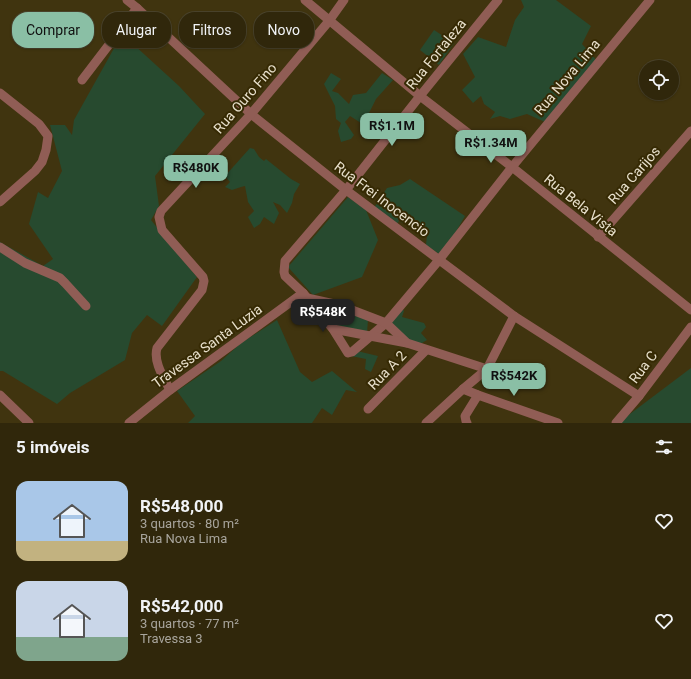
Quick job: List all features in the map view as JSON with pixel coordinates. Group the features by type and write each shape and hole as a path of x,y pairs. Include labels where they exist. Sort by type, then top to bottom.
{"street":[{"name":"Rua Frei Inocencio","path":"127,0 251,114 346,190 514,316 639,396"},
{"name":"Rua Bela Vista","path":"305,0 420,96 512,167 691,310"},
{"name":"Rua Ouro Fino","path":"170,390 156,360 155,353 157,348 202,290 204,281 203,277 162,230 159,217 161,211 251,114 329,21 344,0"},
{"name":"Rua Fortaleza","path":"350,353 346,352 333,329 305,296 285,276 283,267 285,261 346,190 498,0"},
{"name":"Rua Nova Lima","path":"350,353 386,323 650,0"},
{"path":"82,80 137,8"},
{"path":"0,93 39,124 48,136 42,162 35,171 0,202"},
{"name":"Rua Carijos","path":"598,237 691,131"},
{"path":"0,247 25,263 60,278 86,306"},
{"path":"305,296 339,305 386,323 407,343"},
{"name":"Travessa Santa Luzia","path":"129,423 170,390 305,296"},
{"path":"426,423 463,388 487,369 514,316"},
{"name":"Rua C","path":"616,423 639,396 691,326"},
{"path":"333,329 407,343 487,369"},
{"name":"Rua A 2","path":"368,409 426,350"},
{"path":"463,388 478,395 558,423"},
{"path":"0,395 30,423"},
{"path":"467,423 465,416 478,395"}],"green space":[{"path":"521,0 556,0 591,26 582,44 598,62 545,122 527,114 510,119 500,116 490,119 495,112 484,104 481,96 473,103 462,90 475,77 463,54 478,37 506,47 515,20 524,7"},
{"path":"434,30 454,43 439,65 420,50"},
{"path":"114,48 137,48 179,86 205,114 155,176 159,206 151,220 197,277 162,326 147,315 132,333 125,360 70,393 57,404 3,371 0,371 0,242 43,266 53,259 29,224 38,192 48,198 62,171 50,125 65,125 72,135 74,120"},
{"path":"331,73 341,79 332,91 338,93 349,104 353,95 366,93 382,73 393,80 376,99 369,113 361,123 350,116 345,122 354,135 351,139 341,142 338,131 341,123 336,119 335,106 324,84"},
{"path":"250,148 254,149 259,157 264,161 266,159 291,179 300,184 294,194 292,203 287,213 280,205 273,202 279,213 274,224 264,217 260,224 254,228 248,217 254,211 248,202 245,186 232,190 225,187 230,182 225,176"},
{"path":"410,179 465,216 442,256 426,245 427,235 399,221 397,224 374,208 387,188 400,185"},
{"path":"348,197 366,210 378,240 362,277 313,295 288,267"},
{"path":"314,303 340,309 368,320 367,333 334,325"},
{"path":"402,308 404,311 402,317 424,323 426,327 421,333 427,340 420,344 407,343 390,323"},
{"path":"277,320 300,372 312,382 332,371 357,392 346,390 332,415 322,408 312,423 188,423 195,416 177,391 221,361 241,343"},
{"path":"357,351 378,356 371,372 365,369 366,359 351,356"},
{"path":"691,368 691,423 618,423"}]}
